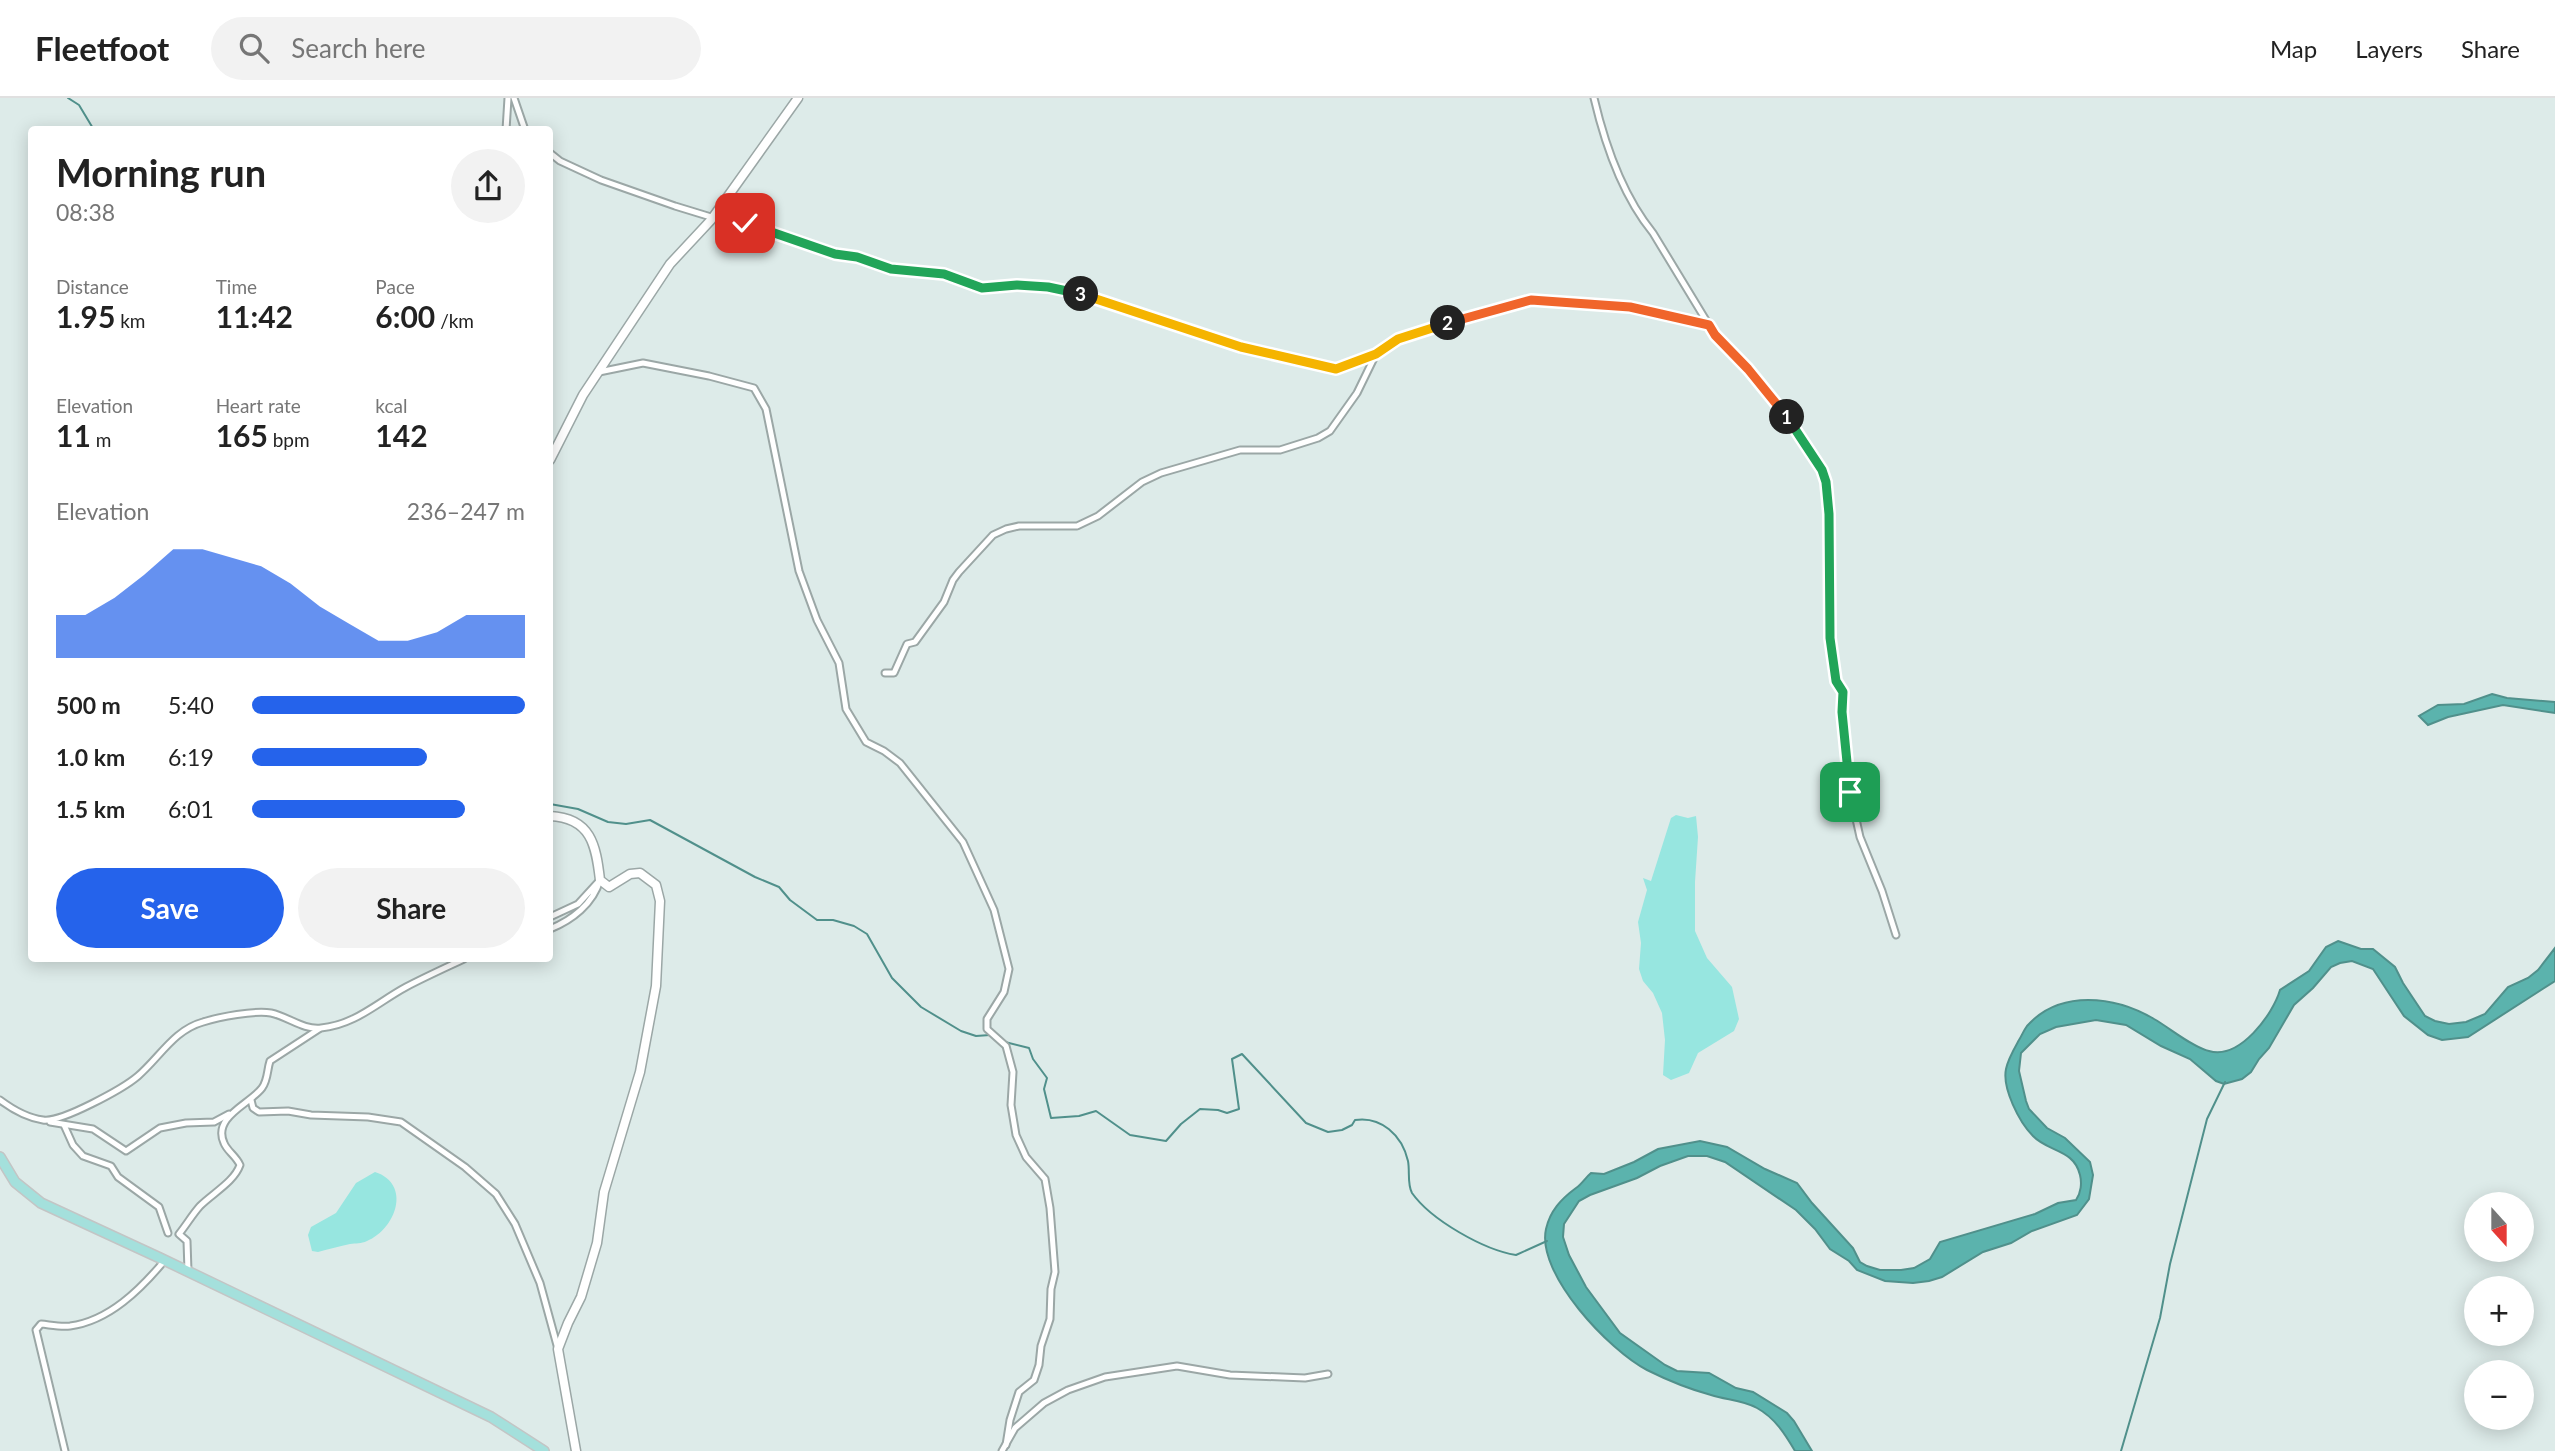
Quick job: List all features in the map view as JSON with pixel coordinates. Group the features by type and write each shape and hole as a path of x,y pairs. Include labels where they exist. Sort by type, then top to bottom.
{"main road":[{"path":"0,1157 15,1182 41,1203 492,1417 544,1451"}],"street":[{"path":"506,126 508,98"},
{"path":"514,98 524,126"},
{"path":"553,454 583,395 670,264 713,217 798,98"},
{"path":"1594,98 1615,167 1628,193 1715,335 1748,369 1785,414 1822,470 1829,514 1830,638 1836,681 1843,692 1842,712 1850,792 1860,837 1896,935"},
{"path":"553,155 601,180 713,217 745,223 835,254 857,257 891,269 944,274 982,288 1017,285 1048,287 1083,295 1241,347 1336,369 1376,354 1398,339 1531,300 1630,307 1709,325"},
{"path":"885,673 894,673 907,644 915,642 944,602 953,580 993,535 1006,528 1019,526 1077,526 1098,516 1142,482 1161,473 1240,450 1280,450 1318,438 1330,431 1357,393 1376,354"},
{"path":"599,372 643,363 754,388 766,409 799,571 817,620 839,663 846,709 866,742 900,763 963,842 994,910 1009,969 1004,992 987,1019 988,1029 1006,1046 1013,1072 1010,1105 1016,1135 1026,1157 1045,1179 1055,1272 1051,1289 1050,1319 1041,1346 1039,1365 1034,1380 1019,1392 1004,1448"},
{"path":"553,816 580,825 589,835 597,851 600,880 597,890 584,909 553,927"},
{"path":"558,1349 581,1297 597,1243 604,1192 640,1072 658,964 660,901 656,886 640,873 630,874 609,887 600,880"},
{"path":"553,916 578,904 600,880"},
{"path":"45,1121 99,1100 137,1077 183,1030 203,1022 262,1012 274,1014 307,1028 319,1029 349,1022 405,988 458,962"},
{"path":"0,1100 19,1112 45,1121 93,1129 125,1151 160,1128 214,1122 229,1114 251,1100 264,1086 270,1061 319,1029"},
{"path":"251,1100 253,1108 259,1112 288,1111 401,1122 465,1167 496,1194 515,1224 540,1283 558,1349 576,1451"},
{"path":"188,1271 187,1241 179,1234 200,1206 219,1187 237,1175 240,1165 221,1135 229,1114"},
{"path":"64,1125 73,1145 83,1156 111,1166 118,1177 159,1207 169,1233"},
{"path":"65,1451 36,1330 41,1324 68,1326 105,1314 152,1277 165,1260"},
{"path":"1004,1448 1015,1428 1044,1403 1068,1390 1104,1377 1177,1366 1230,1375 1305,1378 1328,1374"}],"shaded area":[{"path":"2492,694 2555,702 2555,713 2503,705 2448,717 2428,725 2419,716 2438,705 2464,704"},
{"path":"1676,815 1688,818 1696,816 1698,837 1695,931 1707,958 1732,987 1739,1019 1734,1031 1698,1053 1689,1073 1671,1080 1663,1075 1665,1040 1662,1013 1639,969 1641,943 1638,922 1647,890 1643,878 1651,881 1671,818"},
{"path":"2338,941 2361,949 2373,949 2395,967 2425,1016 2449,1024 2466,1022 2485,1014 2508,987 2538,970 2555,948 2555,981 2468,1037 2442,1040 2428,1035 2404,1016 2373,969 2352,961 2340,963 2331,967 2294,1005 2269,1048 2251,1072 2242,1079 2224,1084 2216,1081 2190,1059 2161,1046 2126,1025 2096,1020 2056,1027 2040,1034 2021,1053 2019,1071 2026,1101 2029,1109 2047,1128 2065,1138 2090,1162 2093,1175 2089,1199 2077,1215 1983,1252 1942,1277 1929,1281 1885,1281 1857,1270 1849,1261 1830,1249 1796,1210 1725,1162 1707,1156 1688,1156 1579,1201 1564,1224 1563,1237 1586,1287 1620,1333 1677,1371 1709,1373 1736,1388 1753,1392 1787,1413 1812,1451 1795,1451 1774,1422 1757,1408 1670,1381 1632,1360 1596,1329 1564,1288 1552,1267 1546,1247 1546,1229 1550,1217 1561,1201 1591,1173 1604,1174 1658,1149 1700,1141 1727,1147 1765,1169 1797,1183 1853,1248 1860,1262 1880,1270 1914,1268 1930,1259 1940,1242 2035,1214 2078,1197 2081,1181 2077,1167 2066,1155 2039,1141 2028,1130 2017,1114 2005,1077 2011,1054 2027,1026 2040,1014 2071,1001 2105,1001 2139,1011 2202,1049 2221,1052 2232,1049 2253,1033 2270,1011 2280,990 2309,971 2326,947"},
{"path":"375,1172 393,1186 396,1196 396,1206 386,1227 365,1242 312,1251 308,1235 311,1227 336,1213 356,1183"}],"waterway":[{"path":"68,98 79,105 92,126"},
{"path":"553,805 578,809 608,822 626,824 650,820 755,877 779,887 790,900 817,920 833,920 854,926 867,934 892,978 921,1007 961,1031 976,1036 990,1035"},
{"path":"1005,1042 1029,1048 1033,1059 1047,1078 1044,1089 1051,1118 1079,1116 1096,1111 1130,1135 1166,1141 1200,1109 1227,1113 1239,1109 1232,1059 1242,1054 1306,1123 1328,1132 1342,1130 1352,1125 1355,1120 1373,1121 1389,1129 1405,1152 1412,1193 1432,1213 1459,1232 1489,1247 1516,1255 1547,1241"},
{"path":"2121,1451 2160,1318 2170,1264 2207,1119 2225,1082"}],"route":[{"path":"745,223 835,254 857,257 891,269 944,274 982,288 1017,285 1048,287 1083,295 1241,347 1336,369 1376,354 1398,339 1531,300 1630,307 1709,325 1785,414 1822,470 1826,482 1829,514 1830,638 1837,670 1836,681 1843,692 1842,712 1850,792"}]}
